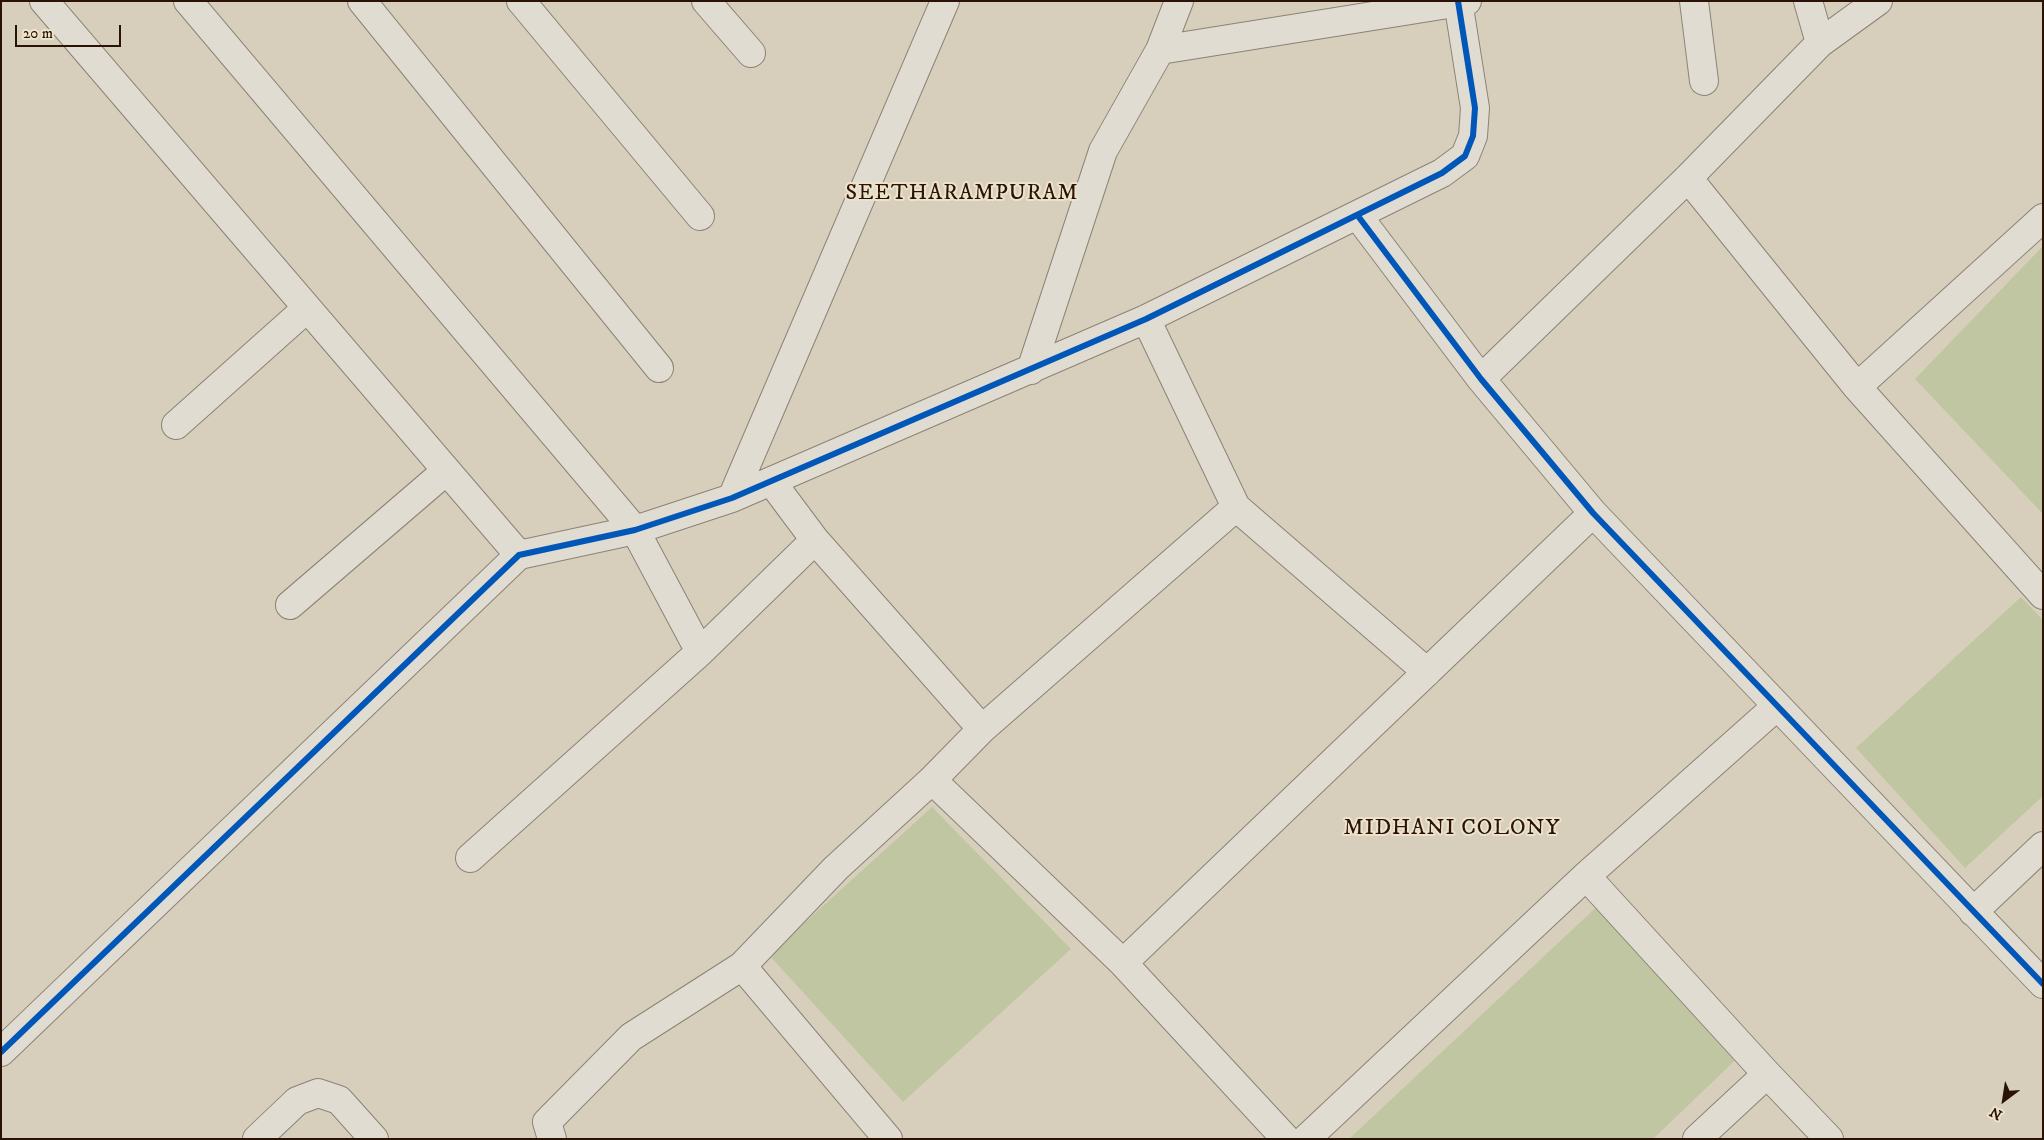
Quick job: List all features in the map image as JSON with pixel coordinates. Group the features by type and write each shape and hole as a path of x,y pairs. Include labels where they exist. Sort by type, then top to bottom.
{"street":[{"path":"44,1 306,309 519,555"},
{"path":"188,1 635,530 700,652"},
{"path":"362,1 659,368"},
{"path":"521,1 700,216"},
{"path":"706,1 751,53"},
{"path":"732,498 945,1"},
{"path":"1031,370 1103,151 1160,50 1179,1"},
{"path":"1694,1 1704,82"},
{"path":"1808,1 1820,43"},
{"path":"1480,379 1688,178 1820,43 1878,1"},
{"path":"1,1052 519,555 635,530 732,498 1146,320 1442,173 1465,156 1473,136 1474,108 1461,2 1160,50"},
{"path":"1688,178 1857,388 2043,595"},
{"path":"1358,216 1480,379 1593,513 2043,984"},
{"path":"1857,388 2043,218"},
{"path":"176,425 306,309"},
{"path":"1146,320 1236,507 1426,672"},
{"path":"290,605 446,471"},
{"path":"771,481 816,540 982,729"},
{"path":"544,1133 631,1037 742,966 836,868 932,780 982,729 1236,507"},
{"path":"1123,963 1593,513"},
{"path":"470,858 700,652 816,540"},
{"path":"1306,1139 1586,876 1777,706"},
{"path":"932,780 1123,963 1286,1139"},
{"path":"1973,912 2043,846"},
{"path":"1586,876 1829,1139"},
{"path":"742,966 888,1139"},
{"path":"1697,1139 1767,1074"},
{"path":"257,1139 297,1101 318,1093 340,1100 374,1139"}],"green space":[{"path":"2043,246 2043,514 1915,379"},
{"path":"2021,597 2043,620 2043,796 1965,868 1856,748"},
{"path":"932,807 1071,949 903,1102 769,955"},
{"path":"1605,899 1748,1048 1653,1139 1349,1139"}],"cycle path":[{"path":"1,1052 519,555 635,530 732,498 1146,319 1442,173 1465,156 1473,136 1475,108 1458,1"},
{"path":"1358,216 1481,379 1593,513 2043,984"}],"district":[{"name":"SEETHARAMPURAM","path":"962,194"},
{"name":"MIDHANI COLONY","path":"1452,829"}]}
